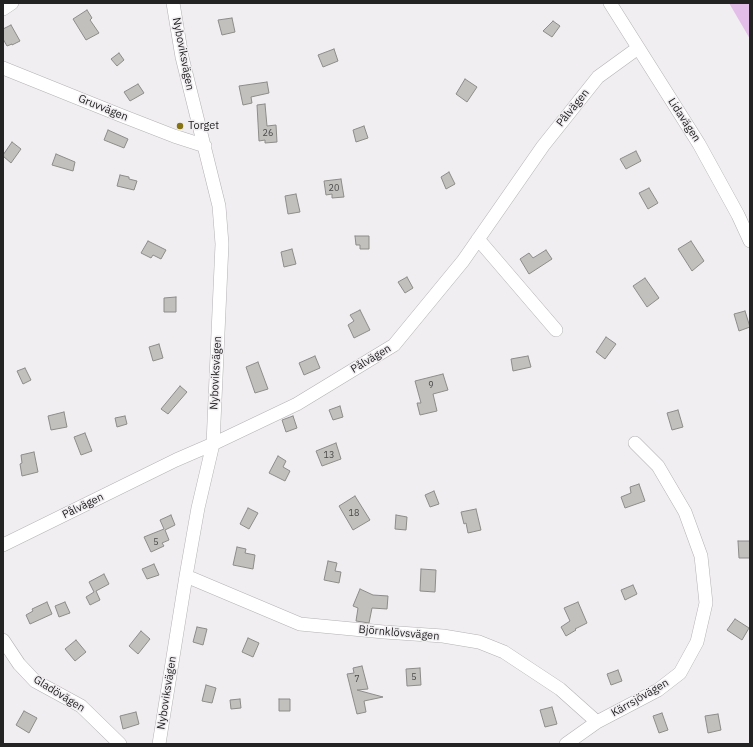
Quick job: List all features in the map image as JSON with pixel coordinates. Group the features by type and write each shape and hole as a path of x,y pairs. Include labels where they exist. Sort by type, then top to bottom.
{"street":[{"path":"3,9 12,3"},
{"name":"Nyboviksvägen","path":"159,744 198,508 213,444 220,287 221,227 219,206 182,57 173,3"},
{"name":"Lidavägen","path":"610,3 699,144 750,240"},
{"name":"Pålvägen","path":"3,545 176,460 296,404 394,345 463,261 543,146 598,77 638,48"},
{"name":"Gruvvägen","path":"3,68 174,136 205,146"},
{"path":"478,239 556,330"},
{"name":"Kärrsjövägen","path":"566,744 597,722 658,690 680,673 697,642 706,603 701,556 685,512 658,466 635,443"},
{"name":"Björnklövsvägen","path":"186,576 300,624 443,636 479,642 504,652 560,689 597,722"},
{"name":"Gladövägen","path":"3,640 19,664 35,681 82,706 120,744"}],"shaded area":[{"path":"729,3 750,3 750,39"}],"building":[{"path":"87,10 92,18 90,20 99,33 86,40 73,19"},
{"path":"232,18 235,32 222,35 218,20"},
{"path":"553,21 560,26 552,37 543,31"},
{"path":"11,25 20,41 7,46 3,39 3,29"},
{"path":"334,49 338,61 323,67 318,55"},
{"path":"119,53 124,60 117,66 111,59"},
{"path":"465,79 477,87 467,102 456,94"},
{"path":"267,82 269,93 251,97 252,103 243,105 239,86"},
{"path":"138,84 144,93 130,101 124,92"},
{"path":"265,104 267,126 276,125 277,142 265,143 265,140 259,141 257,105"},
{"path":"364,126 368,138 356,142 353,130"},
{"path":"108,130 128,139 124,148 104,140"},
{"path":"12,142 21,149 11,163 3,155"},
{"path":"636,151 641,161 626,169 620,159"},
{"path":"56,154 75,162 73,171 52,165"},
{"path":"449,172 455,184 446,189 441,177"},
{"path":"120,175 137,181 134,190 117,186"},
{"path":"341,179 344,197 332,198 332,194 326,195 324,181"},
{"path":"649,188 658,203 648,209 639,193"},
{"path":"296,194 300,212 288,214 285,196"},
{"path":"355,236 369,236 369,249 360,249 360,245 356,245"},
{"path":"148,241 166,250 161,259 153,255 151,258 141,253"},
{"path":"691,241 704,261 692,271 678,249"},
{"path":"292,249 296,264 284,267 281,252"},
{"path":"546,250 552,259 529,274 520,259 529,253 533,258"},
{"path":"407,277 413,288 405,293 398,282"},
{"path":"645,278 659,298 647,307 633,286"},
{"path":"176,297 176,312 164,312 164,298"},
{"path":"360,310 370,330 354,338 348,325 354,321 350,315"},
{"path":"745,311 750,327 739,331 734,314"},
{"path":"606,337 616,344 605,359 596,352"},
{"path":"159,344 163,358 153,361 149,347"},
{"path":"315,356 320,368 304,375 299,363"},
{"path":"528,356 531,367 513,371 511,359"},
{"path":"258,362 268,389 255,393 246,367"},
{"path":"25,368 31,380 23,384 17,371"},
{"path":"443,374 448,390 433,394 437,411 420,415 417,403 421,403 415,381"},
{"path":"180,386 187,392 168,414 161,409"},
{"path":"340,406 343,417 333,420 329,410"},
{"path":"678,410 683,427 672,430 667,413"},
{"path":"64,412 67,427 51,430 48,416"},
{"path":"125,416 127,424 117,427 115,418"},
{"path":"293,416 297,428 286,432 282,420"},
{"path":"85,433 92,451 81,455 74,437"},
{"path":"336,443 341,459 322,466 316,451"},
{"path":"34,452 38,472 22,476 20,464 22,463 21,455"},
{"path":"278,456 286,461 283,467 290,471 285,481 269,473"},
{"path":"639,484 645,501 625,508 621,497 631,493 630,487"},
{"path":"434,491 439,504 430,507 425,495"},
{"path":"355,496 370,520 353,530 339,506"},
{"path":"248,508 258,513 249,529 240,524"},
{"path":"476,509 481,530 468,533 466,523 464,524 461,512"},
{"path":"171,515 175,525 165,530 169,540 162,543 164,546 151,552 144,537 164,529 160,520"},
{"path":"396,515 407,517 406,530 395,529"},
{"path":"738,541 750,541 750,558 739,558"},
{"path":"237,547 246,549 245,553 255,555 253,569 233,565"},
{"path":"328,561 337,563 335,571 341,572 339,583 324,580"},
{"path":"154,564 159,575 147,579 142,569"},
{"path":"421,569 436,570 435,592 420,591"},
{"path":"104,574 109,584 96,591 100,600 90,605 86,597 94,592 89,582"},
{"path":"633,585 637,594 625,600 621,590"},
{"path":"360,589 373,595 388,596 387,609 372,608 369,623 356,621 358,608 353,606"},
{"path":"47,602 52,614 30,624 26,615 33,611 32,609"},
{"path":"65,602 70,613 59,617 55,606"},
{"path":"578,602 587,623 575,629 576,630 566,636 561,627 570,621 564,608"},
{"path":"735,619 749,628 742,640 727,630"},
{"path":"197,627 207,629 203,645 193,642"},
{"path":"141,631 150,639 138,654 129,646"},
{"path":"248,638 259,643 253,657 242,652"},
{"path":"76,640 86,652 75,661 65,649"},
{"path":"362,666 368,689 357,690 383,697 364,701 366,712 357,714 347,674 354,673 353,668"},
{"path":"420,668 421,685 407,686 406,669"},
{"path":"618,670 622,681 611,685 607,674"},
{"path":"206,685 216,688 212,703 202,701"},
{"path":"240,699 241,708 231,709 230,700"},
{"path":"279,699 290,699 290,711 279,711"},
{"path":"552,707 557,724 545,727 540,710"},
{"path":"24,711 37,718 29,733 16,725"},
{"path":"136,712 139,724 123,729 120,716"},
{"path":"662,713 668,730 659,733 653,716"},
{"path":"718,714 721,730 708,733 705,716"}],"place":[{"name":"Torget","path":"180,126"}]}
